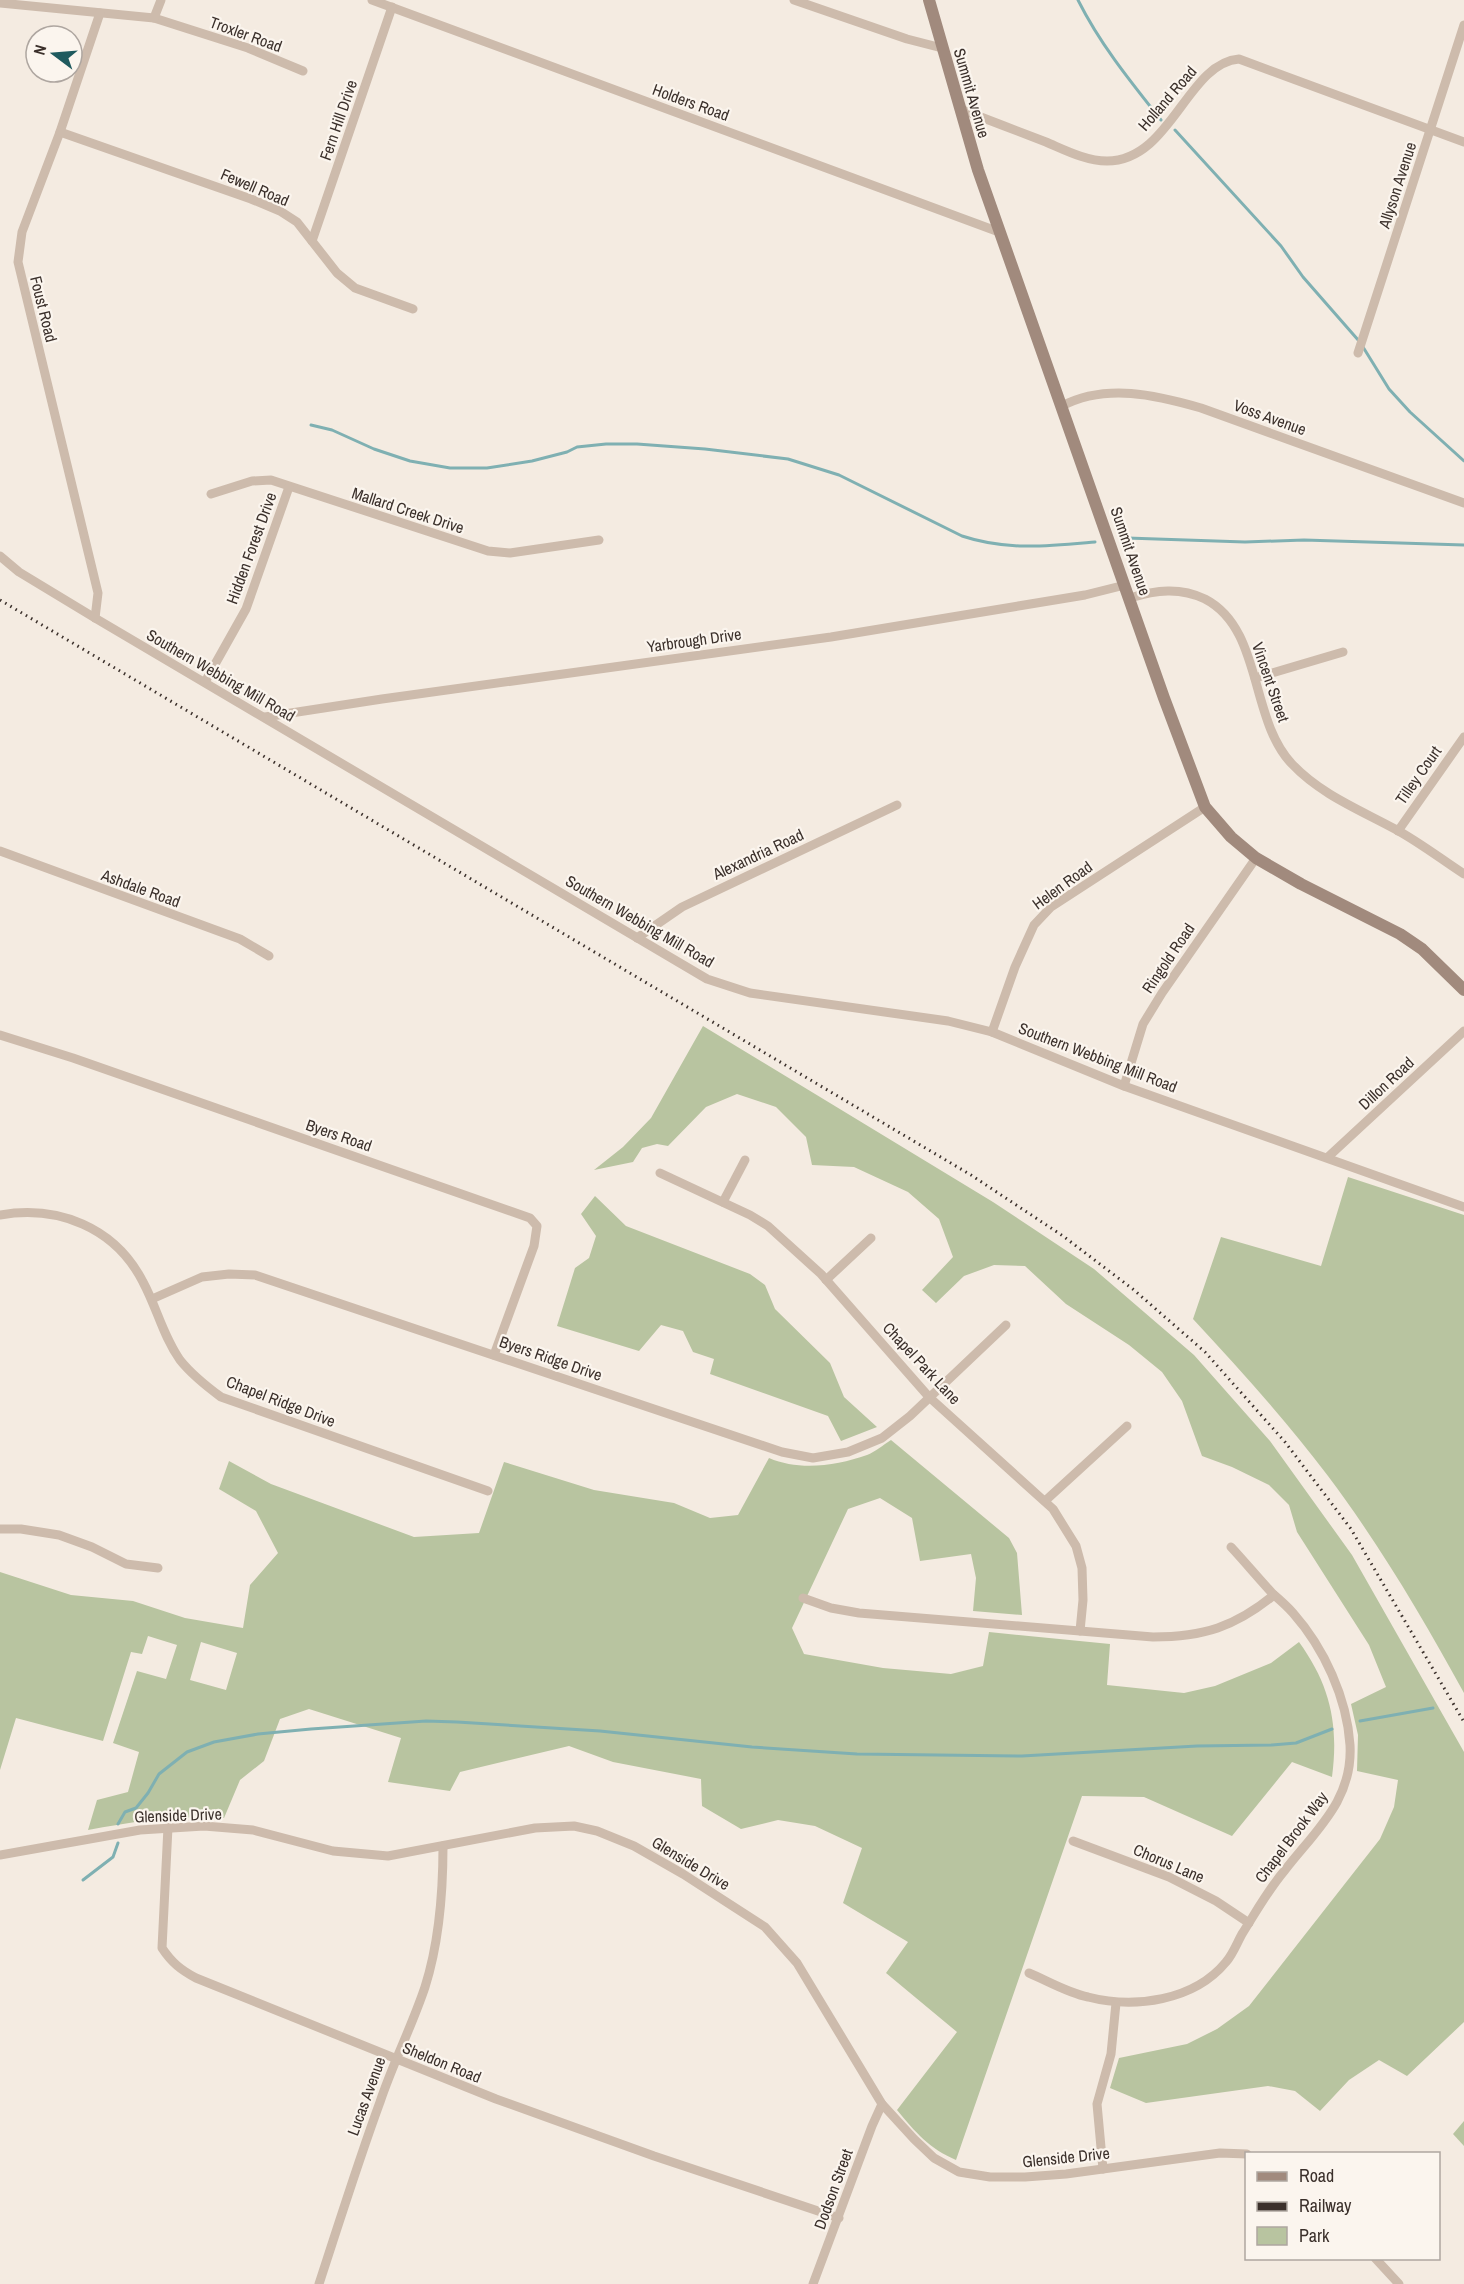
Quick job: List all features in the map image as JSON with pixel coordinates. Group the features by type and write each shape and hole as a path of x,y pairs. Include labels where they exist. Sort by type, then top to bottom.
{"main road":[{"name":"Summit Avenue","path":"929,0 978,170 999,232 1164,698 1205,807 1231,837 1256,858 1301,884 1400,934 1422,949 1464,990"}],"street":[{"path":"154,18 161,0"},
{"name":"Holders Road","path":"372,0 999,232"},
{"path":"794,0 907,39 942,48"},
{"name":"Troxler Road","path":"0,3 154,18 248,48 303,71"},
{"name":"Fern Hill Drive","path":"312,241 392,7"},
{"name":"Foust Road","path":"95,618 98,593 18,262 22,232 60,132 100,13"},
{"name":"Allyson Avenue","path":"1358,353 1464,25"},
{"name":"Holland Road","path":"960,109 1084,157 1107,161 1127,158 1146,146 1164,129 1211,70 1227,60 1239,59 1464,142"},
{"name":"Fewell Road","path":"60,132 280,211 297,222 337,273 355,288 413,309"},
{"name":"Voss Avenue","path":"1062,406 1072,401 1113,393 1140,393 1163,397 1201,408 1464,503"},
{"name":"Mallard Creek Drive","path":"211,494 252,481 271,480 488,551 510,553 599,540"},
{"name":"Hidden Forest Drive","path":"205,682 246,609 289,487"},
{"name":"Southern Webbing Mill Road","path":"0,556 20,572 95,618 707,979 750,993 786,1000 948,1021 992,1032 1124,1086 1464,1207"},
{"name":"Yarbrough Drive","path":"265,717 831,637 1085,595 1125,585"},
{"name":"Vincent Street","path":"1130,598 1165,590 1195,594 1222,611 1233,623 1255,678 1267,724 1290,762 1307,779 1398,831 1464,874"},
{"path":"1255,678 1343,652"},
{"name":"Tilley Court","path":"1398,831 1464,737"},
{"name":"Alexandria Road","path":"637,938 682,907 897,804"},
{"name":"Helen Road","path":"992,1032 1015,967 1034,925 1051,907 1205,807"},
{"name":"Ashdale Road","path":"0,851 240,939 269,956"},
{"name":"Ringold Road","path":"1124,1086 1143,1024 1181,964 1256,858"},
{"name":"Dillon Road","path":"1328,1157 1464,1031"},
{"name":"Byers Road","path":"0,1035 74,1058 530,1218 537,1226 534,1246 494,1355"},
{"path":"723,1202 745,1160"},
{"name":"Chapel Park Lane","path":"660,1173 768,1226 826,1281 929,1397 1045,1501 1064,1524 1076,1546 1082,1568 1083,1600 1080,1631"},
{"name":"Chapel Ridge Drive","path":"0,1215 23,1211 50,1214 81,1222 106,1237 142,1278 163,1330 180,1360 196,1379 221,1396 488,1491"},
{"path":"826,1281 871,1238"},
{"name":"Byers Ridge Drive","path":"152,1299 202,1277 229,1274 255,1275 782,1452 813,1458 848,1452 882,1438 1006,1325"},
{"path":"1045,1501 1126,1425"},
{"path":"0,1529 21,1529 59,1535 126,1564 158,1568"},
{"name":"Chapel Brook Way","path":"1029,1973 1086,1997 1116,2003 1145,2002 1171,1997 1190,1989 1226,1962 1268,1892 1329,1818 1339,1801 1350,1761 1350,1744 1344,1712 1334,1679 1316,1644 1293,1612 1274,1595 1231,1547"},
{"path":"803,1598 831,1608 859,1613 1179,1637 1205,1633 1240,1620 1274,1595"},
{"name":"Glenside Drive","path":"0,1855 168,1827 204,1826 254,1830 333,1851 388,1856 536,1827 574,1826 597,1831 633,1846 683,1874 765,1927 797,1964 882,2104 934,2158 959,2172 990,2177 1025,2177 1220,2153 1245,2154"},
{"name":"Sheldon Road","path":"168,1827 162,1948 171,1962 196,1978 496,2099 654,2156 839,2218"},
{"name":"Chorus Lane","path":"1073,1841 1170,1877 1216,1901 1249,1923"},
{"name":"Lucas Avenue","path":"319,2284 365,2142 395,2059 424,1989 432,1962 443,1876 443,1846"},
{"path":"1103,2169 1097,2104 1111,2054 1116,2003"},
{"name":"Dodson Street","path":"813,2284 882,2104"},
{"path":"1375,2260 1399,2284"}],"green space":[{"path":"703,1026 993,1202 1094,1269 1194,1355 1270,1441 1352,1555 1464,1752 1464,2022 1407,2076 1379,2060 1349,2080 1320,2111 1295,2091 1268,2086 1146,2103 1110,2088 1119,2058 1187,2044 1217,2029 1249,2006 1380,1839 1394,1807 1398,1780 1357,1771 1358,1735 1351,1704 1386,1687 1369,1645 1297,1532 1289,1505 1269,1485 1232,1467 1202,1456 1182,1401 1162,1372 1129,1345 1066,1304 1025,1266 994,1265 964,1276 936,1303 922,1290 953,1257 939,1219 908,1192 854,1167 812,1165 806,1137 776,1107 737,1094 706,1107 668,1146 657,1144 642,1148 633,1162 594,1170 623,1147 651,1118"},
{"path":"1348,1177 1464,1215 1464,1693 1400,1582 1347,1502 1279,1415 1193,1319 1221,1237 1321,1266"},
{"path":"595,1196 626,1226 750,1274 765,1285 775,1309 830,1363 844,1397 877,1427 841,1441 828,1416 710,1374 714,1359 693,1352 683,1331 661,1325 639,1351 557,1326 575,1268 589,1258 596,1236 581,1214"},
{"path":"891,1440 1009,1538 1017,1553 1022,1615 973,1611 976,1578 971,1554 920,1561 912,1518 880,1498 848,1509 792,1628 804,1654 883,1668 951,1674 983,1666 989,1632 1110,1644 1107,1685 1184,1693 1215,1686 1271,1663 1299,1642 1310,1658 1325,1690 1333,1722 1332,1777 1292,1762 1232,1836 1144,1797 1082,1796 956,2160 938,2151 910,2126 897,2110 957,2032 886,1973 908,1942 843,1903 862,1848 815,1826 778,1820 741,1829 702,1806 701,1779 613,1762 569,1746 460,1772 450,1791 388,1782 401,1738 309,1709 280,1719 264,1761 240,1780 224,1818 189,1817 88,1830 97,1800 128,1792 139,1752 113,1743 137,1671 166,1679 177,1645 148,1636 142,1654 131,1652 103,1741 16,1718 0,1770 0,1572 71,1595 133,1601 185,1618 243,1628 250,1585 278,1553 256,1511 219,1489 229,1461 271,1484 414,1537 479,1533 504,1462 594,1490 674,1503 710,1518 738,1515 769,1458 793,1465 818,1466 867,1455","holes":["201,1642 237,1653 226,1690 190,1680"]},
{"path":"1464,2121 1464,2146 1453,2134"}],"waterway":[{"path":"1078,0 1106,47 1161,120"},
{"path":"1175,130 1281,246 1303,277 1359,341"},
{"path":"1363,347 1389,389 1410,412 1464,461"},
{"path":"311,425 332,430 374,449 410,461 450,468 487,468 532,461 567,452 577,447 606,444 705,449 788,459 839,475 962,536 979,541 1012,546 1095,542"},
{"path":"1127,538 1464,545"},
{"path":"1360,1721 1433,1708"},
{"path":"118,1824 125,1812 136,1808 159,1774 187,1752 214,1742 258,1734 311,1729 426,1721 457,1722 600,1731 752,1747 857,1754 1022,1756 1296,1743 1332,1729"},
{"path":"83,1880 113,1857 118,1843"}],"railway":[{"path":"0,600 971,1175 1063,1236 1134,1290 1205,1352 1285,1442 1351,1529 1464,1722"}]}
